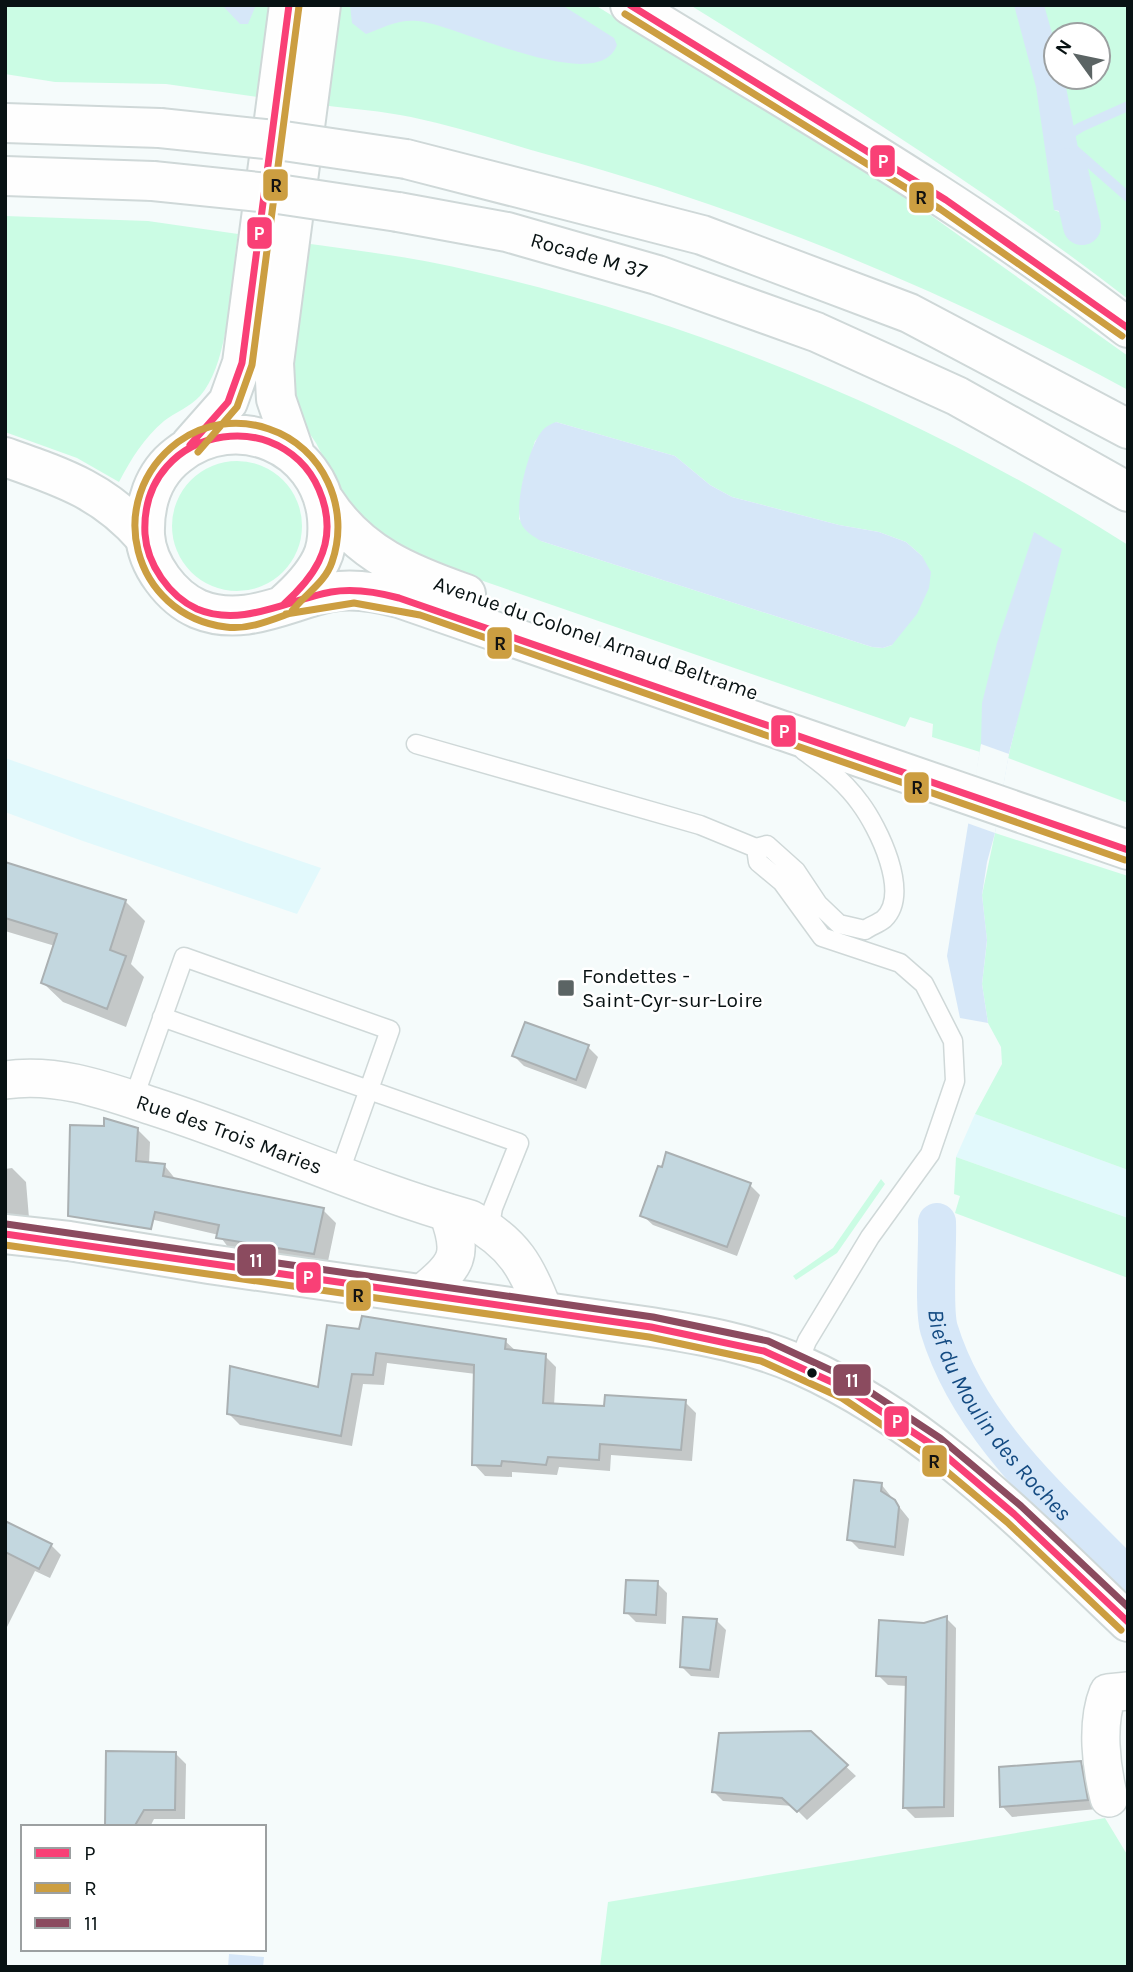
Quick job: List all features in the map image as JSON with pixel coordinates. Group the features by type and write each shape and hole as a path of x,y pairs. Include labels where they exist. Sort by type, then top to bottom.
{"main road":[{"path":"190,445 216,435 243,433 270,439 295,454 314,475 326,501 328,530 323,558 307,584 284,604 256,615 226,617 197,609 172,592 154,567 145,538 145,511 153,485 169,462 190,445 223,408 236,385 242,363 289,5"},
{"path":"295,454 276,399 274,363 321,5"},
{"path":"630,5 874,154 1079,290 1128,328"},
{"path":"5,123 160,128 284,141 406,159 702,235 909,313 1088,405 1128,429"},
{"name":"Rocade M 37","path":"5,176 153,181 278,194 507,232 657,275 816,332 957,396 1128,492"},
{"path":"5,457 88,491 122,511 145,538"},
{"name":"Avenue du Colonel Arnaud Beltrame","path":"326,501 349,535 401,567 435,583 988,788 1128,850"},
{"name":"Avenue du Colonel Arnaud Beltrame","path":"284,604 334,592 356,590 399,598 760,722 988,788 1128,823"},
{"path":"5,1234 424,1293 723,1339 798,1364 864,1399 911,1430 1005,1505 1128,1622"}],"street":[{"name":"Rue des Trois Maries","path":"5,1080 22,1077 69,1081 133,1100 222,1128 489,1230 522,1260 544,1312"},
{"path":"424,1293 449,1271 456,1253 458,1241 448,1213"},
{"path":"1109,1798 1104,1778 1102,1707 1108,1693 1128,1691"}],"lane":[{"path":"416,744 700,825 756,848 767,845 796,871 818,904 839,925 865,930 886,918 896,892 889,861 860,802 829,770 760,722"},
{"path":"756,848 758,862 782,882 822,937 900,963 924,984 953,1041 955,1081 930,1154 870,1237 807,1341 798,1364"},
{"path":"133,1100 184,957 390,1030 340,1174"},
{"path":"162,1017 519,1143 494,1208 489,1230"}],"shaded area":[{"path":"5,758 321,868 297,914 83,841 5,812"},
{"path":"975,1114 1128,1170 1128,1218 956,1157"}],"green space":[{"path":"5,5 269,5 258,97 166,84 55,82 5,74"},
{"path":"334,5 595,5 905,197 1128,356 1128,390 1058,353 917,286 773,227 625,177 446,125 400,115 322,105"},
{"path":"690,5 1128,5 1128,299 1022,221 858,110","holes":["1089,204 1092,224 1054,210"]},
{"path":"5,216 148,221 238,234 228,319 218,363 210,381 196,400 164,421 150,434 119,482 77,458 5,432"},
{"path":"295,242 450,266 559,293 729,347 893,416 1052,499 1128,545 1128,803 1008,758 1031,662 1034,533 980,752 932,737 933,724 910,717 905,727 405,554 358,524 316,443 299,418 289,384","holes":["556,422 675,456 710,485 732,497 839,525 879,532 906,542 922,556 892,645 872,647 541,541 519,519 523,481 535,441"]},
{"path":"237,461 262,466 283,480 297,501 302,526 297,551 283,572 262,586 237,591 212,586 191,572 177,551 172,526 177,501 191,480 212,466"},
{"path":"995,833 1128,876 1128,1170 975,1114 1002,1064 1001,1047 988,1023 982,984 987,941 982,895"},
{"path":"956,1157 1128,1218 1128,1278 955,1213 960,1196 954,1194"},
{"path":"881,1179 885,1184 837,1253 796,1280 793,1276 833,1248"},
{"path":"1105,1818 1128,1856 1128,1967 600,1967 608,1902"}],"water":[{"path":"222,5 256,5 248,24 240,24"},
{"path":"350,5 562,5 614,38 617,45 604,59 583,64 524,54 417,21 397,23 366,34 352,23"},
{"path":"1014,5 1044,5 1049,21 1042,21 1042,91 1067,91 1093,224 1066,212 1054,210 1036,87"},
{"path":"556,422 675,456 710,485 732,497 839,525 879,532 906,542 922,556 931,572 929,588 917,614 892,645 872,647 541,541 521,523 521,489 537,438 545,428"},
{"path":"1034,532 1062,549 1009,753 995,833 987,862 982,895 987,940 982,984 988,1023 960,1018 947,956 981,744 982,703 997,643"},
{"path":"229,1954 264,1957 263,1967 228,1967"}],"pier":[{"path":"981,744 1009,754 995,833 967,823"}],"building":[{"path":"5,862 126,900 110,950 126,956 107,1009 41,983 57,934 5,918"},
{"path":"525,1022 589,1045 576,1080 512,1056"},
{"path":"104,1118 138,1128 136,1161 165,1164 163,1176 324,1208 314,1254 216,1238 219,1225 155,1212 151,1229 68,1216 70,1125 104,1126"},
{"path":"666,1152 751,1183 727,1247 640,1216 658,1166 662,1167"},
{"path":"362,1316 506,1339 505,1349 546,1354 543,1403 604,1406 605,1395 686,1400 681,1450 600,1444 599,1460 548,1457 546,1465 502,1461 501,1466 472,1465 474,1365 376,1353 373,1375 352,1374 341,1436 227,1414 230,1366 318,1387 327,1325 359,1329"},
{"path":"854,1480 882,1483 881,1491 895,1500 899,1507 895,1547 847,1540"},
{"path":"5,1521 52,1544 39,1569 5,1552"},
{"path":"626,1580 658,1581 656,1615 624,1613"},
{"path":"947,1616 944,1807 903,1808 906,1677 876,1676 879,1620 924,1623"},
{"path":"683,1617 717,1619 710,1670 680,1667"},
{"path":"811,1731 848,1765 797,1812 782,1798 712,1792 719,1733"},
{"path":"106,1751 176,1752 175,1810 144,1810 135,1825 105,1825"},
{"path":"1081,1761 1088,1800 1000,1807 999,1767"}],"waterway":[{"path":"1128,106 1081,127 1062,139 1128,197"},
{"name":"Bief du Moulin des Roches","path":"1068,167 1082,226"},
{"name":"Bief du Moulin des Roches","path":"937,1222 937,1319 953,1366 971,1400 1018,1464 1128,1577"}],"transit line":[{"name":"P","path":"190,445 228,402 242,363 289,5"},
{"name":"P","path":"630,5 946,200 1128,328"},
{"name":"R","path":"198,452 237,407 252,365 299,6"},
{"name":"R","path":"625,14 940,209 1122,336"},
{"name":"R","path":"288,614 250,626 226,627 194,618 168,601 149,578 138,551 135,522 140,493 154,466 178,442 210,427 245,424 269,429 288,438 318,465 335,501 337,542 325,576 292,611"},
{"name":"P","path":"284,604 304,584 324,550 327,523 325,508 310,473 285,450 255,438 223,437 192,447 167,466 150,496 145,534 150,557 161,578 177,596 197,609 214,614 248,614 314,596 348,590 399,598 1128,850"},
{"name":"R","path":"286,614 354,603 420,615 1125,860"},
{"name":"11","path":"6,1224 653,1317 768,1341 852,1380 940,1438 1021,1506 1128,1607"},
{"name":"P","path":"5,1234 651,1327 764,1351 847,1389 934,1446 1014,1514 1128,1622"},
{"name":"R","path":"5,1245 649,1337 761,1361 842,1398 927,1455 1007,1522 1121,1630"}],"place":[{"name":"Fondettes - Saint-Cyr-sur-Loire","path":"566,988"}]}
